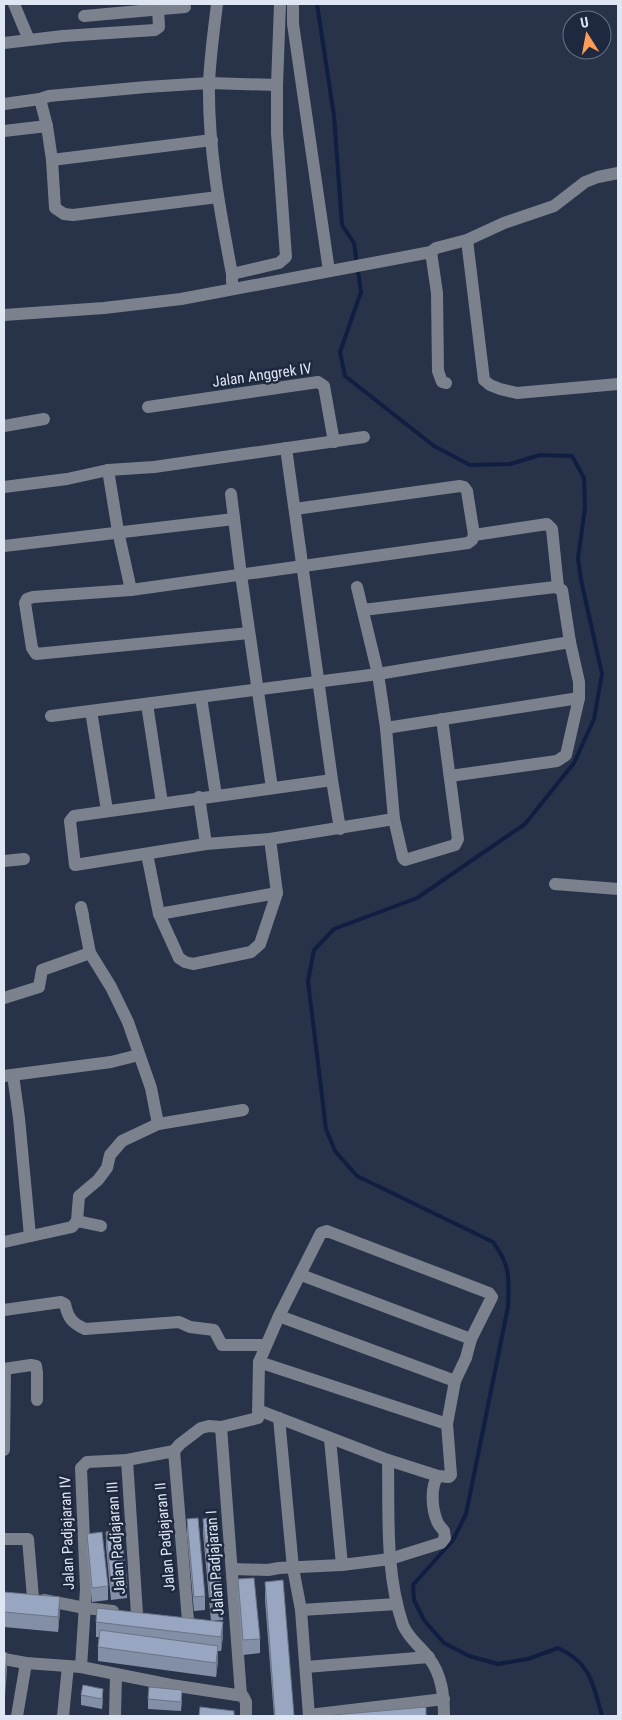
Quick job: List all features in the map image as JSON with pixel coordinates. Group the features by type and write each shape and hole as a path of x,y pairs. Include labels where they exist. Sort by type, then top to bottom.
{"street":[{"path":"14,4 29,40"},
{"path":"78,4 91,34"},
{"path":"217,4 209,83 212,140 218,196 232,274 232,289"},
{"path":"232,274 279,263 286,257 277,133 280,4"},
{"path":"293,4 293,24 329,271"},
{"path":"84,16 185,6"},
{"path":"4,43 157,29 159,27 158,9"},
{"path":"4,104 49,96 146,86 209,83 277,85"},
{"path":"40,99 47,126 52,160 55,208 64,214 73,215 218,196"},
{"path":"4,131 47,126"},
{"path":"52,160 212,140"},
{"path":"4,316 113,307 190,297 431,252 436,248 467,240 504,223 554,206 585,182 618,173"},
{"path":"467,240 484,380 500,389 517,393 618,384"},
{"path":"431,252 436,293 438,372 442,382 446,383"},
{"name":"Jalan Anggrek IV","path":"148,408 318,382 324,386 334,442"},
{"path":"4,426 44,420"},
{"path":"4,488 67,479 108,470 154,467 364,438"},
{"path":"286,448 340,829"},
{"path":"108,470 118,531 131,590"},
{"path":"250,633 36,654 25,602 33,597 131,590 302,567 468,542 472,540 474,535 467,491 464,487 460,486 295,509"},
{"path":"231,494 272,788"},
{"path":"4,546 118,531 234,519"},
{"path":"450,776 557,760 564,757 567,752 579,698 579,678 570,642 562,593 558,587 552,529 548,524 474,535"},
{"path":"357,587 378,674 386,728 394,819 405,860 456,844 459,836 442,719"},
{"path":"363,610 558,587"},
{"path":"51,716 378,674 570,642"},
{"path":"201,698 216,796"},
{"path":"386,728 579,698"},
{"path":"146,704 162,803"},
{"path":"91,711 107,810"},
{"path":"332,780 199,797 74,816 71,817 70,824 75,865 206,844 270,839 340,829 394,819"},
{"path":"199,797 206,844"},
{"path":"147,854 159,914 179,958 184,962 193,964 254,950 260,944 277,893 270,839"},
{"path":"4,861 24,859"},
{"path":"555,884 618,889"},
{"path":"159,914 277,893"},
{"path":"83,916 81,907 90,953 111,987 128,1022 151,1088 158,1124"},
{"path":"4,998 39,987 42,970 90,953"},
{"path":"30,1236 19,1118 9,1076 111,1062 139,1055"},
{"path":"4,1242 72,1226 77,1221 78,1196 98,1180 107,1168 110,1155 122,1141 158,1124 243,1110"},
{"path":"77,1221 101,1226"},
{"path":"174,1451 201,1428 209,1426 221,1427 258,1414 279,1418 388,1460 438,1476 449,1477 447,1424 455,1381 466,1358 472,1339 492,1299 490,1294 336,1234 327,1231 321,1233 301,1275 278,1316 259,1362 258,1414"},
{"path":"301,1275 472,1339"},
{"path":"4,1310 61,1302 65,1304 69,1319 74,1324 85,1329 179,1322 214,1330 222,1345 265,1345"},
{"path":"278,1316 455,1381"},
{"path":"259,1362 447,1424"},
{"path":"4,1450 4,1369 36,1366 36,1400"},
{"path":"279,1418 293,1568 301,1610 309,1716 444,1699"},
{"name":"Jalan Padjajaran I","path":"221,1427 232,1569 231,1630 240,1696 245,1698 246,1716"},
{"path":"330,1439 342,1565"},
{"name":"Jalan Padjajaran IV","path":"81,1667 86,1589 81,1468 87,1462 127,1460 174,1451"},
{"name":"Jalan Padjajaran II","path":"171,1619 193,1622 174,1451"},
{"name":"Jalan Padjajaran III","path":"85,1608 142,1615 127,1460"},
{"path":"388,1460 390,1559 397,1604 408,1635 429,1657 438,1672 444,1699 444,1716"},
{"path":"232,1569 268,1570 342,1565 390,1559 441,1543 444,1540 444,1531 437,1524 434,1507 434,1482 438,1476"},
{"path":"4,1540 28,1540 29,1597 85,1608"},
{"path":"301,1610 397,1604"},
{"path":"306,1667 429,1657"},
{"path":"4,1659 26,1663 81,1667 171,1686 240,1696"},
{"path":"18,1716 26,1663"},
{"path":"63,1716 68,1666"},
{"path":"115,1716 114,1692 116,1674"}],"building":[{"path":"214,1517 223,1605 211,1606 203,1519"},
{"path":"198,1518 205,1596 194,1597 187,1519"},
{"path":"121,1531 127,1584 111,1585 106,1532"},
{"path":"102,1532 108,1586 92,1588 87,1534"},
{"path":"254,1578 260,1639 243,1640 238,1579"},
{"path":"283,1580 294,1716 275,1716 265,1582"},
{"path":"4,1592 60,1597 58,1617 4,1612"},
{"path":"97,1608 223,1622 221,1637 96,1622"},
{"path":"100,1630 218,1646 216,1663 98,1647"},
{"path":"4,1652 7,1653 4,1690"},
{"path":"83,1685 103,1689 102,1699 81,1695"},
{"path":"149,1687 182,1690 181,1702 148,1699"},
{"path":"200,1707 234,1711 234,1716 199,1716"},
{"path":"426,1707 426,1716 333,1716 333,1715"}],"waterway":[{"path":"317,4 334,116 342,225 354,243 361,292 340,352 345,376 434,446 470,465 510,464 540,455 572,456 584,478 585,508 578,558 581,580 602,674 594,719 574,763 525,824 417,898 334,929 314,950 308,981 326,1129 335,1151 357,1176 493,1242 503,1258 508,1273 508,1307 466,1514 453,1540 413,1585 414,1600 424,1620 444,1643 469,1656 498,1664 528,1659 558,1648 569,1654 578,1660 589,1676 602,1716"}]}
